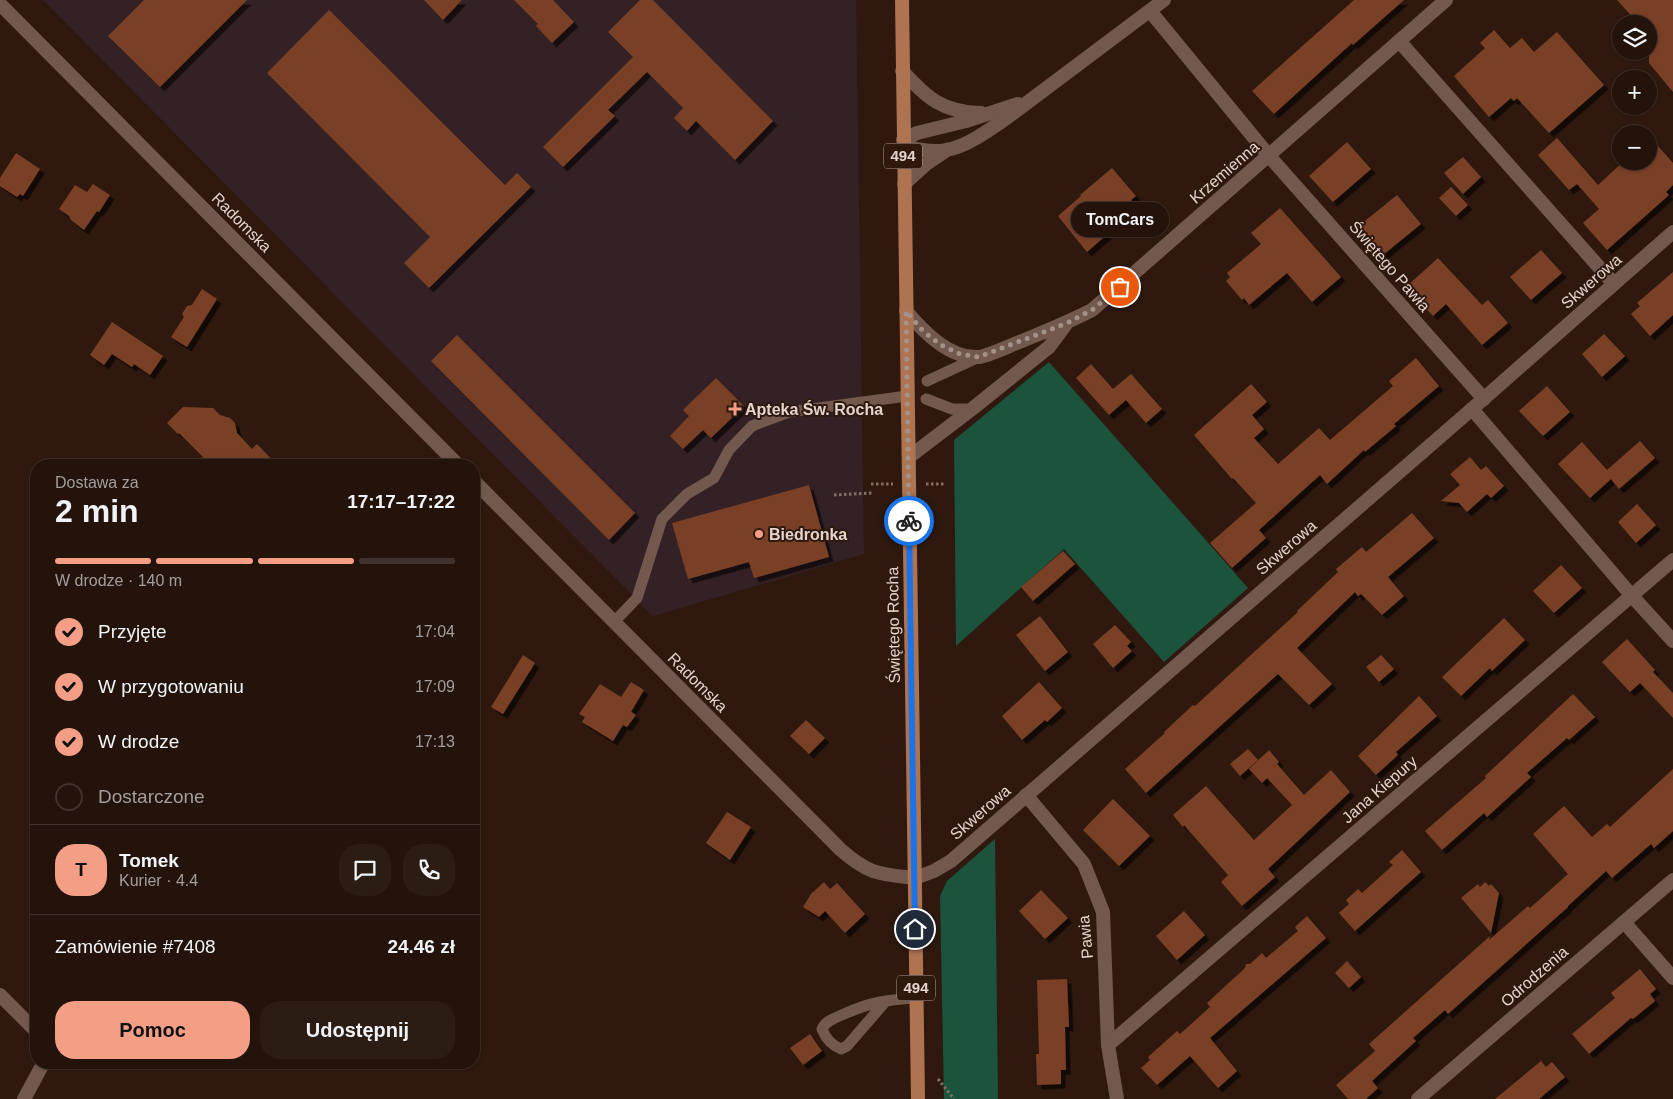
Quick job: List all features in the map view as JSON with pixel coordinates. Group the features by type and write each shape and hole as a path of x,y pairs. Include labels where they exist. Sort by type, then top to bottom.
{"main road":[{"name":"Świętego Rocha","path":"902,0 918,1099"}],"street":[{"path":"904,184 926,164 946,150 981,135 1031,100 1164,0"},
{"name":"Krzemienna","path":"979,357 1067,323 1092,310 1446,0"},
{"name":"Radomska","path":"0,4 452,459"},
{"name":"Świętego Pawła","path":"1150,11 1269,156 1484,399"},
{"path":"1399,41 1614,284"},
{"path":"902,71 929,97 946,108 972,113 991,113"},
{"path":"903,143 917,133 1031,100"},
{"path":"903,143 931,151 946,150"},
{"name":"Skwerowa","path":"915,878 934,871 951,861 1484,399 1673,232"},
{"path":"906,311 923,331 941,345 960,354 979,357"},
{"name":"Krzemienna","path":"908,457 972,409 1049,346 1067,323"},
{"path":"1472,409 1632,596 1673,641"},
{"name":"Radomska","path":"480,487 752,762 858,864 876,873 915,878"},
{"name":"Jana Kiepury","path":"1108,1045 1673,560"},
{"name":"Pawia","path":"1026,795 1084,864 1102,912 1108,1045 1117,1099"},
{"name":"Odrodzenia","path":"1418,1099 1673,880"},
{"path":"1624,922 1673,978"},
{"path":"0,995 30,1025"},
{"path":"24,1099 40,1069"}],"lane":[{"path":"927,381 979,357"},
{"path":"614,622 636,598 662,518 687,494 714,478 729,450 752,426 789,412 907,396"},
{"path":"926,400 952,409 972,409"},
{"path":"886,1001 847,1046 841,1050 826,1039 822,1029 824,1024 867,1004 886,1001 916,998"}],"path":[{"path":"871,484 897,484"},
{"path":"920,484 944,484"},
{"path":"834,495 872,493"},
{"path":"938,1079 954,1099"}],"shaded area":[{"path":"43,0 856,0 864,554 653,616"}],"green space":[{"path":"1049,362 1248,588 1164,662 1064,549 956,646 954,440"},
{"path":"995,839 998,1099 944,1099 940,896 947,881"}],"building":[{"path":"144,0 247,0 160,87 108,36"},
{"path":"424,0 462,0 443,20"},
{"path":"514,0 553,0 574,22 552,43 536,26 538,24"},
{"path":"640,0 653,0 773,121 735,160 696,121 687,131 674,118 683,108 647,72 608,110 615,116 563,167 543,147 633,57 608,32"},
{"path":"1354,0 1404,0 1353,45 1352,43 1274,114 1252,91"},
{"path":"1617,0 1673,0 1673,92 1657,73 1657,70 1649,63 1649,60 1657,60 1657,15 1631,15"},
{"path":"329,10 505,185 517,173 531,187 429,288 404,263 430,237 267,73"},
{"path":"1494,30 1510,48 1522,38 1534,52 1557,32 1604,85 1549,133 1517,98 1514,101 1511,98 1489,117 1454,76 1485,48 1480,43"},
{"path":"1557,138 1598,185 1614,170 1657,170 1657,145 1673,163 1673,185 1666,192 1669,195 1607,250 1583,223 1599,209 1577,184 1569,190 1538,155"},
{"path":"1347,142 1371,169 1333,202 1309,176"},
{"path":"16,153 40,169 23,196 20,194 17,197 0,186 0,178"},
{"path":"1463,157 1481,177 1463,194 1444,173"},
{"path":"1112,168 1136,196 1131,200 1137,208 1087,252 1058,216"},
{"path":"93,184 110,195 84,230 59,209 75,185 87,192"},
{"path":"1451,187 1468,205 1456,216 1439,198"},
{"path":"1397,195 1421,224 1383,255 1360,225"},
{"path":"1280,208 1341,277 1312,302 1287,273 1249,305 1244,298 1242,300 1226,281 1230,277 1227,273 1261,244 1251,233"},
{"path":"1541,250 1562,273 1531,300 1510,277"},
{"path":"1438,258 1482,305 1488,300 1508,323 1482,345 1446,304 1433,316 1406,287"},
{"path":"1673,272 1673,315 1650,336 1631,314 1640,306 1637,303"},
{"path":"202,289 217,299 187,347 171,337 184,317 182,314 187,306 192,305"},
{"path":"112,322 163,356 150,375 134,364 132,367 112,354 104,365 90,355"},
{"path":"1604,334 1625,356 1602,377 1582,354"},
{"path":"457,335 635,513 609,540 431,361"},
{"path":"1416,358 1439,386 1394,424 1396,426 1365,452 1364,450 1327,484 1320,475 1259,530 1266,538 1232,568 1210,543 1256,503 1232,479 1194,435 1251,384 1267,402 1252,415 1264,429 1254,438 1278,464 1319,428 1330,440 1393,386 1389,381"},
{"path":"1091,364 1113,389 1131,374 1162,409 1146,423 1126,400 1109,415 1076,378"},
{"path":"716,378 744,406 711,438 703,430 683,449 670,436 689,416 683,410"},
{"path":"1547,386 1570,412 1543,436 1519,411"},
{"path":"183,407 213,408 220,415 230,418 235,423 237,433 252,449 257,444 271,459 201,459 203,457 167,423"},
{"path":"1640,441 1655,458 1619,489 1611,479 1590,498 1558,464 1582,442 1607,470"},
{"path":"1470,457 1481,470 1486,466 1504,486 1491,498 1487,494 1467,512 1459,503 1441,501 1460,485 1450,474"},
{"path":"809,485 829,557 754,578 749,562 688,579 672,523"},
{"path":"1637,504 1656,525 1636,543 1618,522"},
{"path":"1412,513 1434,538 1388,577 1404,596 1382,615 1361,594 1358,596 1355,592 1297,648 1332,684 1309,705 1278,674 1146,793 1125,769 1193,705 1195,706 1298,612 1338,572 1336,569 1362,547 1366,552"},
{"path":"1063,551 1075,564 1033,601 1021,587"},
{"path":"1561,565 1582,588 1554,613 1533,591"},
{"path":"1040,616 1068,652 1045,671 1016,635"},
{"path":"1504,618 1525,640 1492,671 1490,668 1461,696 1442,677"},
{"path":"1115,625 1131,642 1127,646 1132,651 1113,668 1093,644"},
{"path":"1627,639 1655,670 1653,672 1673,693 1673,718 1640,683 1630,692 1602,662"},
{"path":"523,655 535,663 503,714 491,707"},
{"path":"1381,655 1394,669 1379,682 1366,667"},
{"path":"631,682 644,690 631,712 636,715 627,727 623,725 613,741 582,722 585,717 579,714 600,684 621,697"},
{"path":"1039,682 1062,708 1047,722 1045,720 1022,740 1002,716"},
{"path":"1573,694 1595,717 1569,740 1567,738 1527,773 1531,777 1487,817 1484,813 1442,850 1425,831 1486,778 1485,776"},
{"path":"1419,696 1437,716 1396,752 1398,755 1376,775 1358,756"},
{"path":"806,720 825,738 809,754 790,736"},
{"path":"1248,749 1258,760 1240,776 1230,764"},
{"path":"1269,750 1279,762 1277,764 1304,795 1331,770 1350,792 1268,869 1275,877 1242,906 1221,882 1228,875 1173,815 1206,786 1254,840 1292,805 1267,778 1262,783 1249,769"},
{"path":"1673,769 1673,831 1654,848 1651,844 1612,878 1606,871 1448,1014 1445,1010 1413,1038 1416,1041 1372,1081 1378,1088 1366,1099 1348,1099 1336,1085 1375,1051 1369,1044 1490,936 1489,940 1528,906 1530,908 1568,874 1533,834 1564,806 1592,837 1607,824 1610,827"},
{"path":"1113,799 1150,836 1119,866 1083,830"},
{"path":"727,812 751,827 730,860 706,843"},
{"path":"1402,850 1421,872 1355,931 1339,913 1349,904 1346,900 1358,889 1362,893 1393,865 1389,862"},
{"path":"824,882 830,889 837,883 865,914 845,933 825,911 819,917 803,907 811,894"},
{"path":"1485,882 1489,886 1491,884 1499,893 1491,933 1461,898 1478,884 1480,887"},
{"path":"1041,890 1068,918 1045,939 1019,911"},
{"path":"1184,911 1205,935 1177,960 1156,936"},
{"path":"1307,916 1326,938 1210,1038 1237,1071 1218,1088 1190,1056 1157,1085 1141,1068 1150,1060 1148,1057 1177,1031 1180,1034 1210,1007 1207,1003 1245,968 1246,964 1250,964 1262,953 1266,958 1298,931 1295,927"},
{"path":"1347,961 1361,977 1349,988 1335,973"},
{"path":"1640,969 1656,989 1650,994 1655,1001 1633,1019 1631,1018 1589,1054 1572,1034 1615,998 1611,993"},
{"path":"1067,979 1069,1027 1065,1027 1066,1070 1061,1070 1061,1084 1037,1085 1036,1054 1039,1054 1037,980"},
{"path":"810,1034 822,1051 803,1065 790,1048"},
{"path":"1541,1061 1546,1067 1552,1062 1565,1077 1539,1099 1495,1099"}],"way so far":[{"path":"909,521 906,311 923,331 941,345 960,354 979,357 1067,323 1092,310 1120,287"}],"place":[{"name":"TomCars","path":"1120,287"},
{"name":"Apteka Św. Rocha","path":"735,409"},
{"name":"Biedronka","path":"759,534"}],"route":[{"path":"909,521 915,929"}]}
